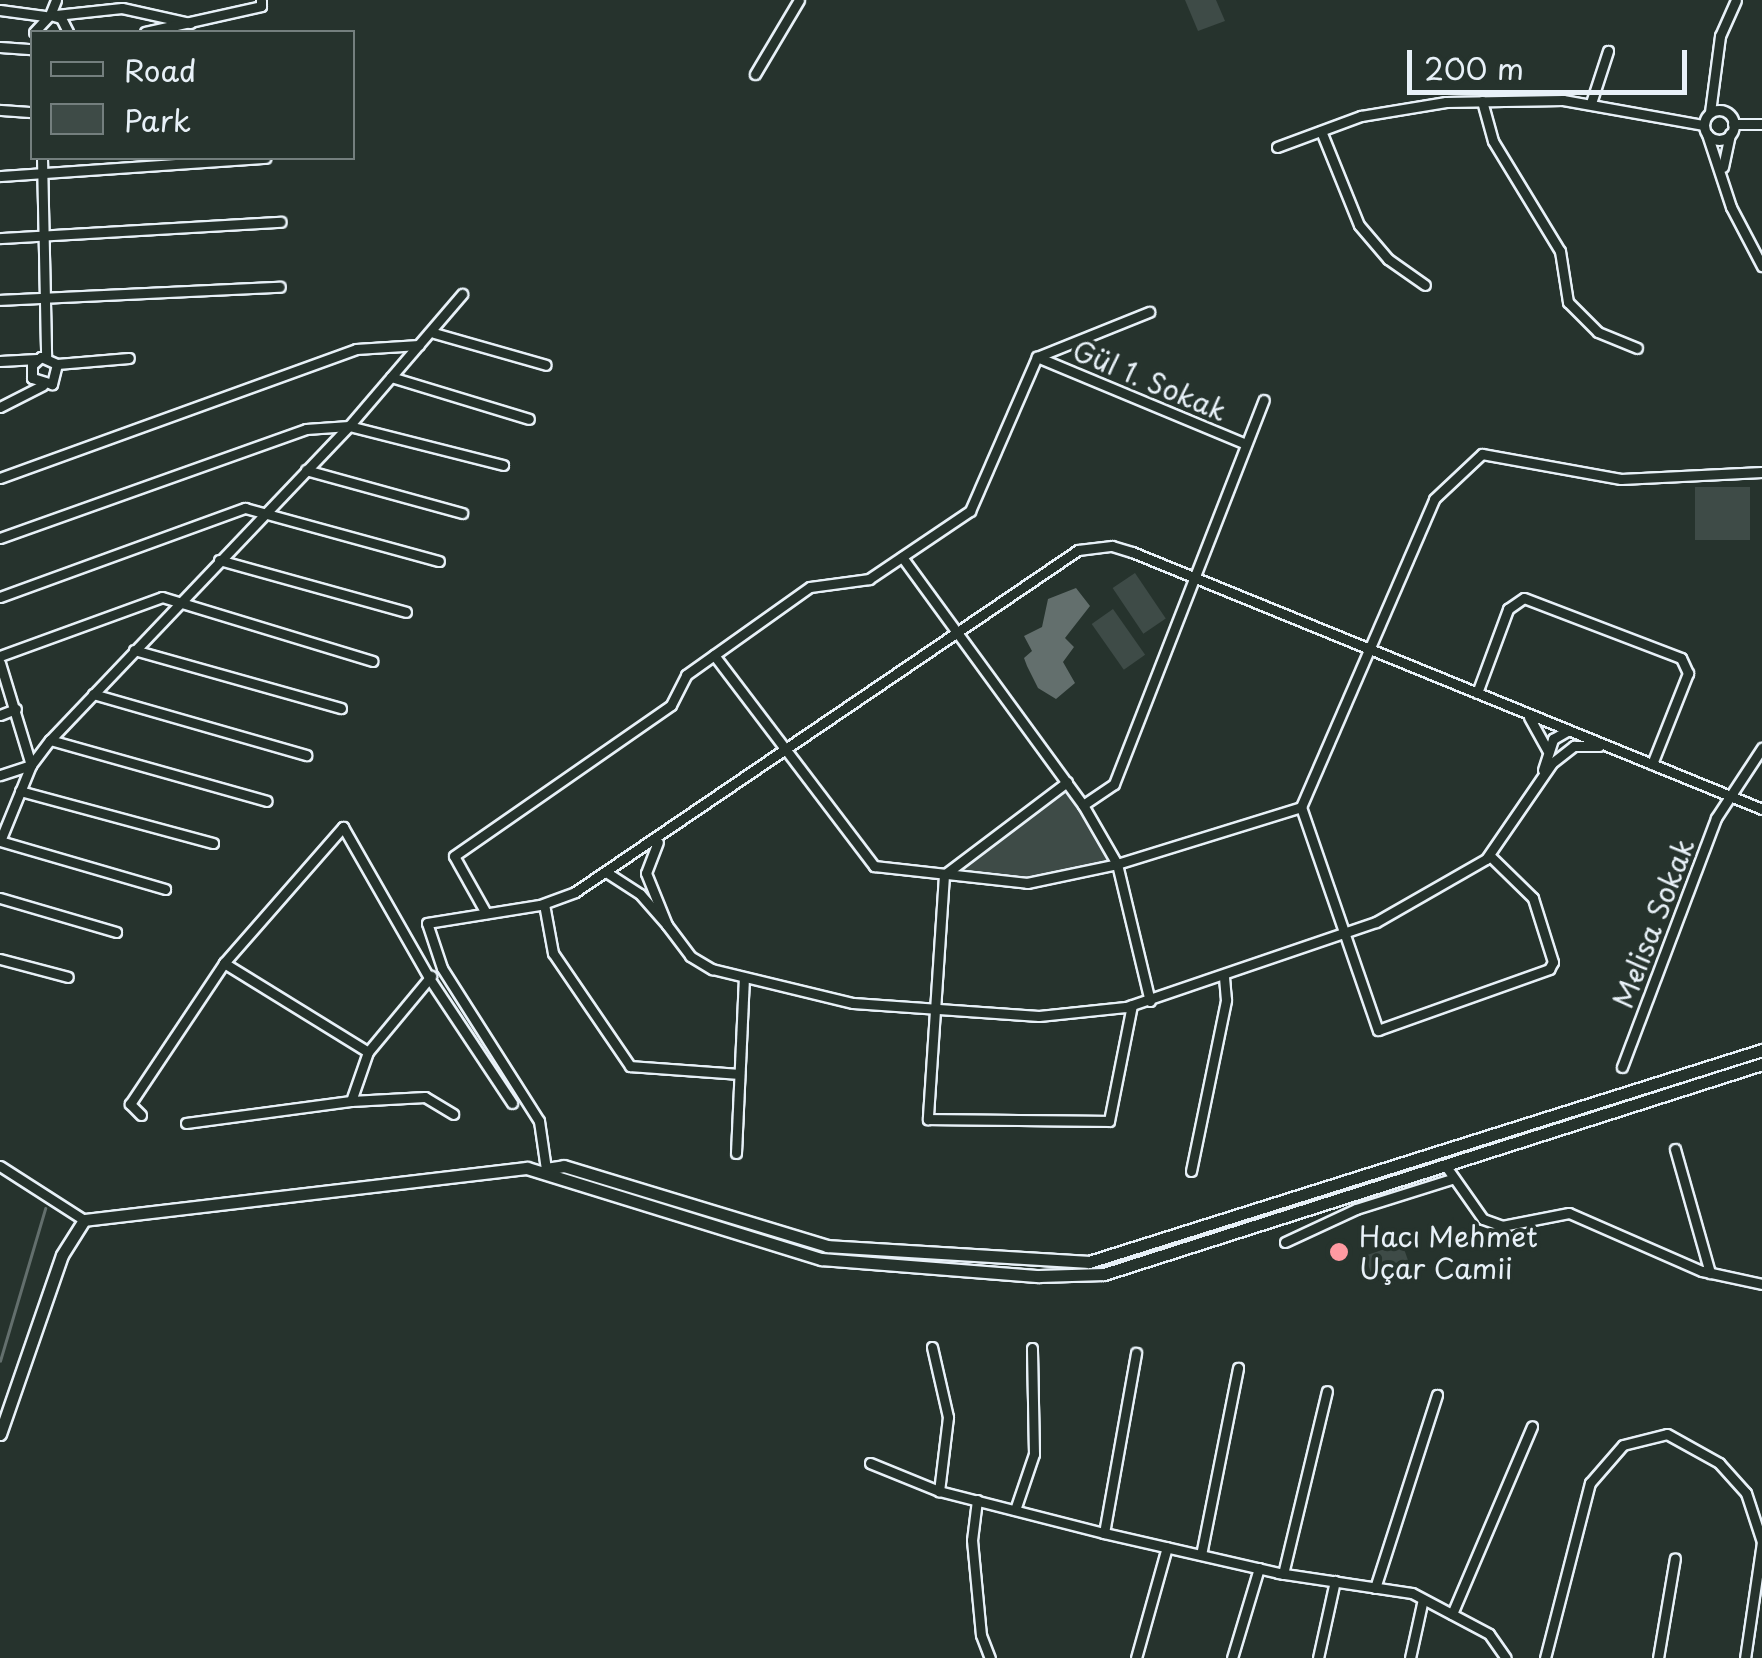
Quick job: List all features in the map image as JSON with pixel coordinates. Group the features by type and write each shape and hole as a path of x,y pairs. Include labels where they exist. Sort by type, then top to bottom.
{"main road":[{"path":"0,1434 62,1255 84,1220 546,1169 821,1259 1077,1276 1762,1050"},
{"path":"1145,1254 1445,1165 1762,1064"}],"street":[{"path":"36,30 50,15 56,0"},
{"path":"153,30 261,6 262,0"},
{"path":"755,74 799,0"},
{"path":"1736,0 1720,36 1717,85 1705,129 1737,222 1762,266"},
{"path":"0,10 50,15 122,8 190,22"},
{"path":"50,15 66,30"},
{"path":"0,47 30,48"},
{"path":"1591,104 1608,51"},
{"path":"1717,85 1732,128 1722,175"},
{"path":"1482,100 1500,154 1560,251 1568,302 1598,332 1637,348"},
{"path":"1277,147 1405,106 1482,100 1591,104 1705,129 1720,139 1732,128 1762,124"},
{"path":"0,110 30,112"},
{"path":"1710,112 1724,111"},
{"path":"1321,131 1359,225 1388,259 1425,286"},
{"path":"42,160 42,358 31,374 43,385"},
{"path":"0,176 41,178 243,160"},
{"path":"0,238 41,239 281,222"},
{"path":"0,300 280,287"},
{"path":"165,889 0,841 31,764 134,650 349,426 434,333 462,294"},
{"path":"486,913 454,856 671,705 686,675 810,587 870,579 970,511 1037,356 1149,312"},
{"path":"434,333 546,365"},
{"path":"0,478 356,350 419,345"},
{"name":"Gül 1. Sokak","path":"1037,356 1246,444"},
{"path":"0,361 42,358 57,364 129,358"},
{"path":"0,407 56,381 57,364"},
{"path":"391,377 529,419"},
{"path":"1084,805 1114,784 1264,400"},
{"path":"0,538 306,428 349,426 502,465"},
{"path":"1490,856 1533,898 1553,962 1549,969 1378,1030 1301,807 1434,499 1482,454 1621,480 1762,472"},
{"path":"306,470 462,514"},
{"path":"0,597 245,508 439,561"},
{"path":"546,1169 540,1121 525,1092 442,968 426,923 544,904 606,872 791,749 1064,557 1090,546 1132,552 1762,809"},
{"path":"902,558 1084,805 1118,864 1150,1000"},
{"path":"219,560 406,612"},
{"path":"0,656 162,597 372,662"},
{"path":"1476,693 1508,610 1524,598 1682,658 1688,673 1652,764"},
{"path":"134,650 341,708"},
{"path":"714,655 791,749 874,866 1028,883 1118,864 1301,807"},
{"path":"0,663 31,764"},
{"path":"93,694 306,755"},
{"path":"0,715 16,709"},
{"path":"1523,712 1543,732 1547,758"},
{"path":"1538,782 1556,735 1571,732"},
{"path":"50,740 267,801"},
{"path":"606,872 640,894 700,963 744,978 853,1004 933,1010 1039,1016 1132,1005 1347,936 1490,856 1538,782 1574,746 1607,746"},
{"name":"Melisa Sokak","path":"1622,1067 1726,795 1762,748"},
{"path":"0,776 31,764"},
{"path":"1067,782 944,874 928,1119 1109,1120 1132,1005"},
{"path":"20,791 214,843"},
{"path":"141,1115 130,1104 224,963 343,827 429,978 512,1104"},
{"path":"647,880 652,852 664,835"},
{"path":"619,864 640,865 667,925"},
{"path":"0,898 116,932"},
{"path":"544,904 553,953 630,1066 739,1074"},
{"path":"0,960 68,977"},
{"path":"224,963 368,1052"},
{"path":"351,1102 368,1052 429,978 442,968"},
{"path":"1191,1171 1226,1000 1224,977"},
{"path":"736,1154 744,978"},
{"path":"186,1123 424,1097 453,1114"},
{"path":"1675,1149 1710,1273"},
{"path":"1445,1165 1484,1219 1502,1226 1569,1213 1710,1273 1762,1284"},
{"path":"0,1166 84,1220"},
{"path":"1285,1242 1356,1209 1452,1179"},
{"path":"932,1347 948,1417 940,1491"},
{"path":"1015,1510 1034,1454 1032,1348"},
{"path":"1104,1533 1136,1353"},
{"path":"1202,1555 1238,1368"},
{"path":"1283,1574 1327,1392"},
{"path":"1375,1588 1437,1395"},
{"path":"1452,1614 1532,1426"},
{"path":"1545,1658 1590,1482 1623,1446 1667,1434 1719,1463 1746,1493 1762,1542 1745,1658"},
{"path":"870,1463 940,1491 1104,1533 1283,1574 1423,1599 1489,1634 1506,1658"},
{"path":"977,1500 974,1558 981,1634 990,1658"},
{"path":"1136,1658 1167,1547"},
{"path":"1658,1658 1674,1558"},
{"path":"1232,1658 1259,1568"},
{"path":"1318,1658 1335,1582"},
{"path":"1410,1658 1423,1599"}],"green space":[{"path":"1185,0 1216,0 1225,21 1198,31"},
{"path":"1695,487 1750,487 1750,540 1695,540"},
{"path":"1135,573 1166,619 1143,634 1113,588"},
{"path":"1113,609 1145,655 1124,670 1092,624"},
{"path":"1067,782 1117,864 1027,883 944,875"},
{"path":"1402,1243 1409,1263 1372,1276 1365,1256"}],"shaded area":[{"path":"1076,588 1090,606 1065,638 1074,647 1063,662 1075,683 1056,699 1038,688 1024,658 1032,651 1024,636 1042,627 1048,599"}],"waterway":[{"path":"0,1361 45,1209"}],"place":[{"name":"Hacı Mehmet Uçar Camii","path":"1339,1252"}]}
